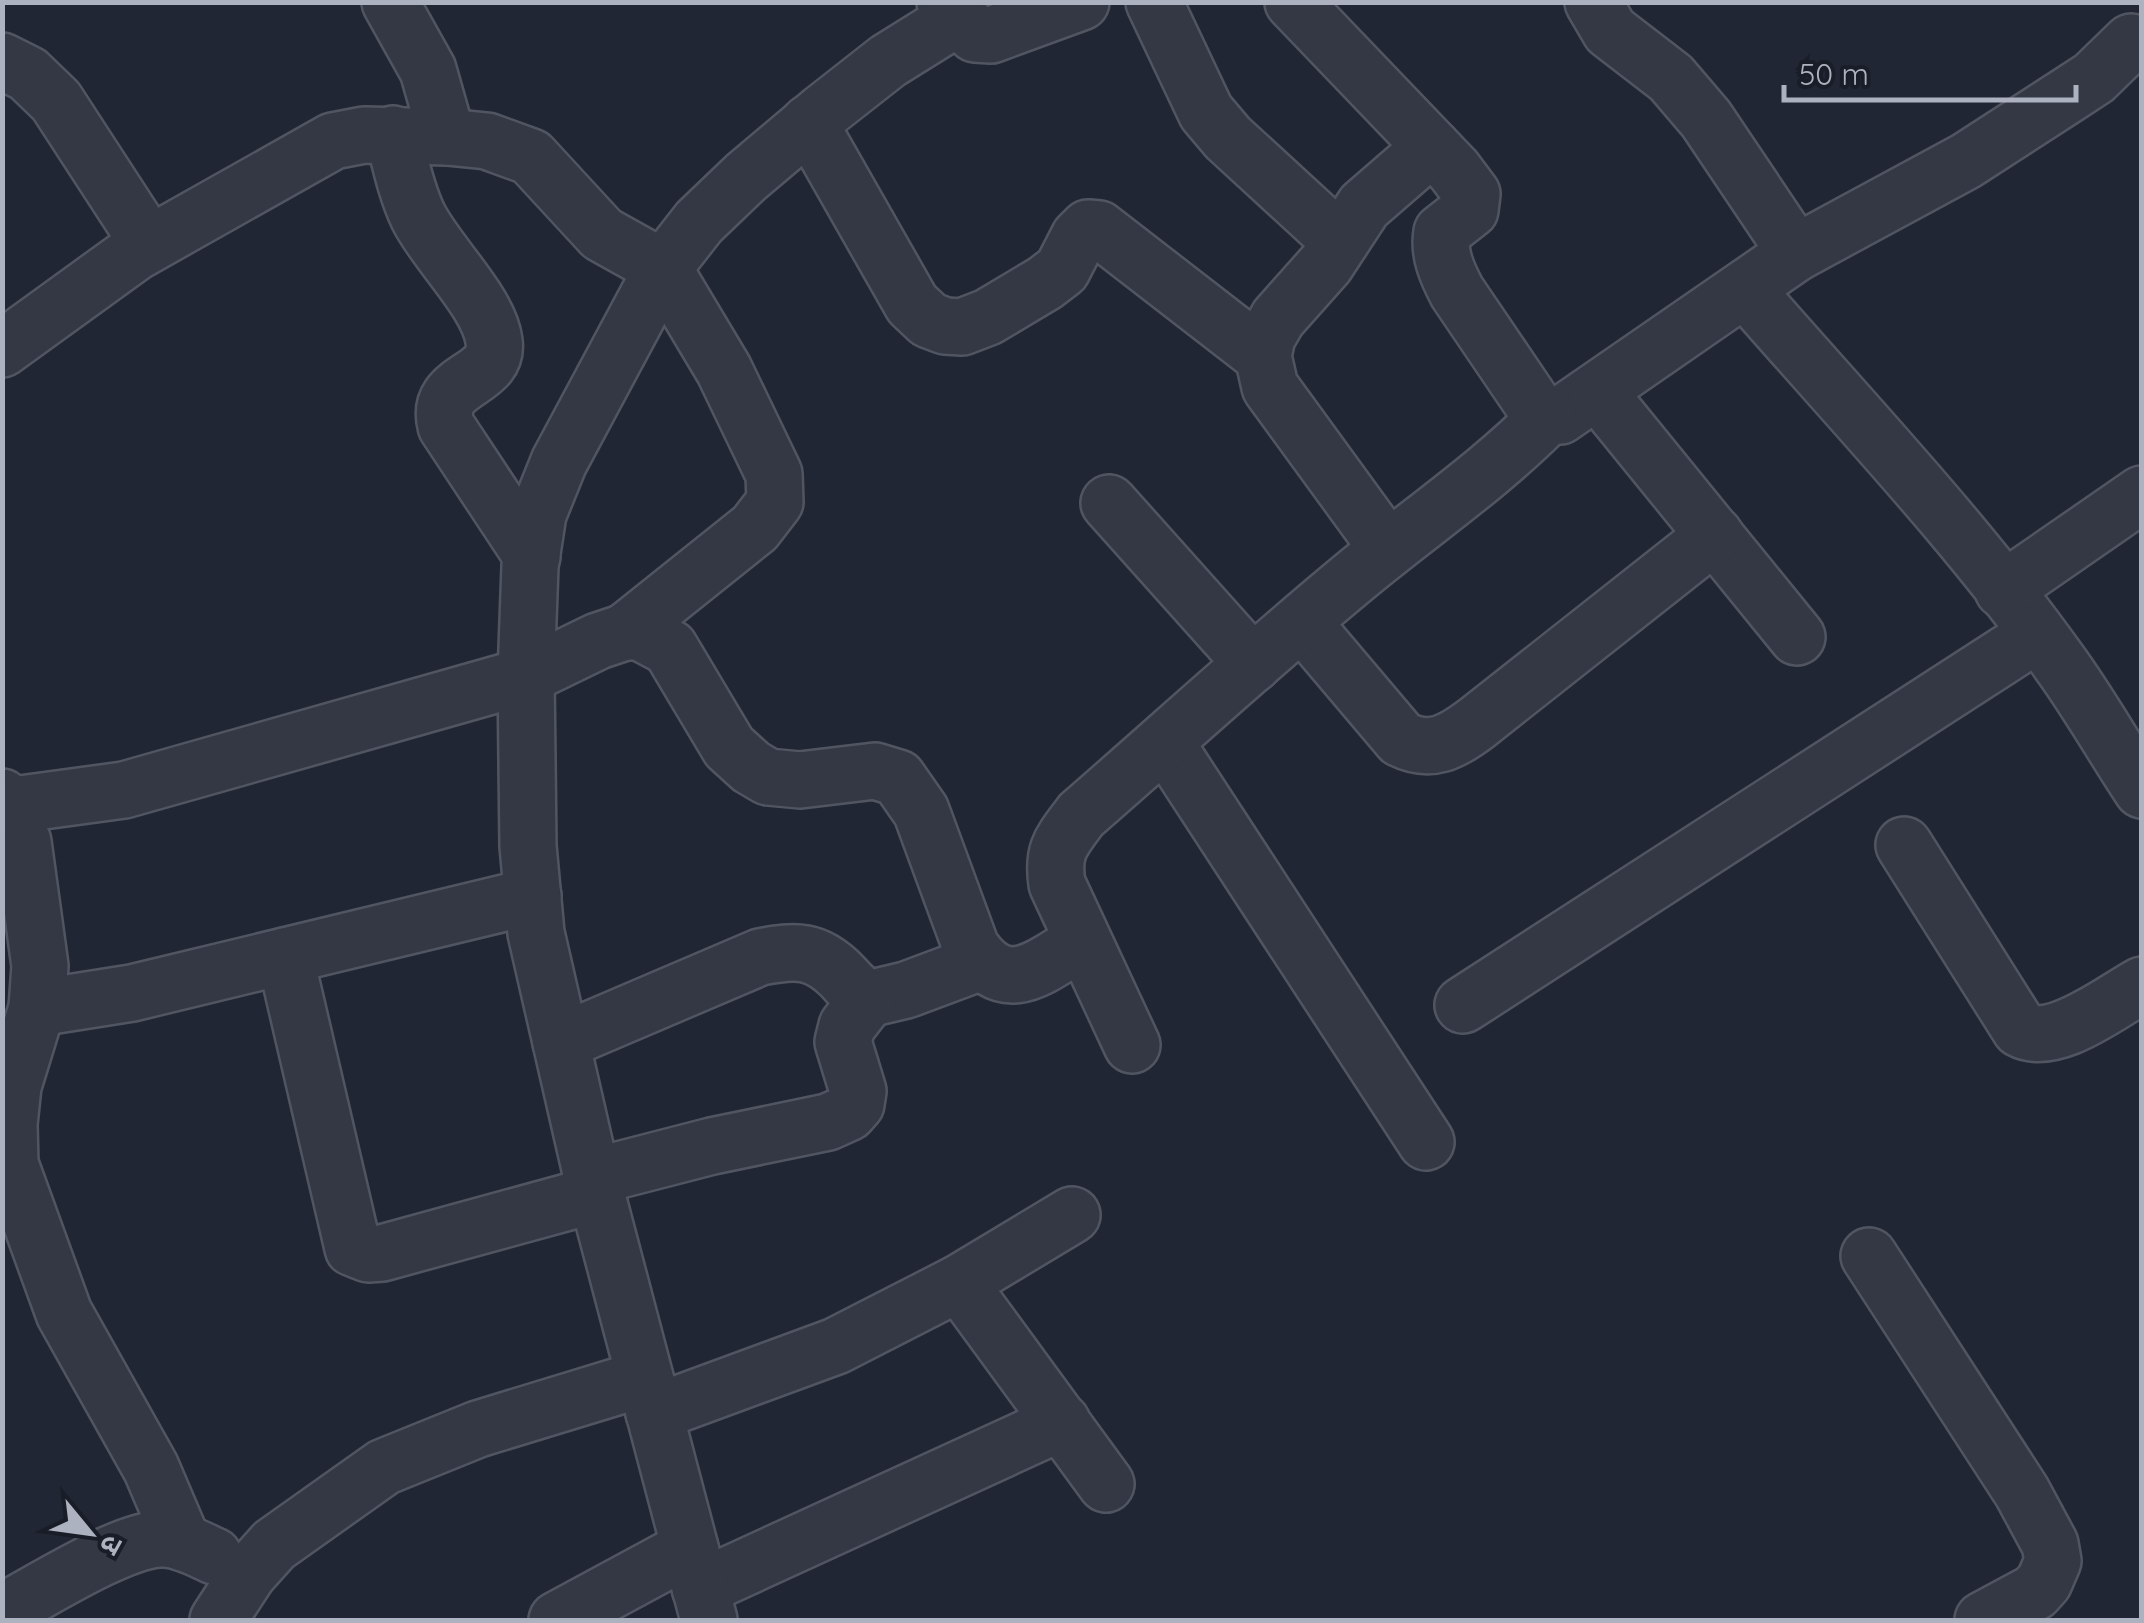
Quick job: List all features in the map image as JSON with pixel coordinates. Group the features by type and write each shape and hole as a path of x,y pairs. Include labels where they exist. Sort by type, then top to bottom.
{"street":[{"path":"390,2 428,70 447,137"},
{"path":"700,1585 595,1186 536,933 528,846 526,676 538,514 559,462 663,268 699,222 809,123 951,10 976,34 991,36 1081,2"},
{"path":"1154,2 1206,112 1228,138 1339,240"},
{"path":"1293,2 1472,194 1470,210 1442,232 1440,242 1447,272 1537,410 1548,416 1560,416 1796,253 1966,162 2094,78 2129,34"},
{"path":"1593,2 1610,31 1671,78 1706,120 1796,253"},
{"path":"2,61 28,74 56,101 149,244"},
{"path":"809,123 886,262 912,304 929,320 962,327 988,317 1062,270 1088,228 1099,229 1263,356"},
{"path":"393,134 418,216 488,321 496,345 488,364 446,399 442,407 446,426 532,556"},
{"path":"2,349 149,244 332,141 393,134 488,141 531,157 602,234 663,268 724,370 774,474 775,502 755,528 625,632 568,654 526,676 124,790 4,801 22,842 40,966 38,1008 13,1086 9,1124 16,1220 151,1468 183,1543"},
{"path":"1388,549 1270,387 1263,356 1278,318 1326,264 1364,206 1432,147"},
{"path":"1745,289 1950,524 2060,662 2138,777"},
{"path":"1598,391 1797,637"},
{"path":"1132,1045 1056,884 1054,860 1060,842 1081,816 1253,664 1388,549 1522,443 1548,416"},
{"path":"2002,590 2142,494"},
{"path":"1110,502 1253,664"},
{"path":"1302,622 1402,739 1420,748 1436,746 1454,740 1477,723 1714,535"},
{"path":"625,632 640,632 670,648 729,747 768,777 800,780 874,771 898,778 922,811 958,916 981,962 995,974 1011,977 1027,972 1081,942"},
{"path":"1462,1005 2037,634"},
{"path":"1165,742 1426,1142"},
{"path":"1904,845 2020,1029 2031,1035 2063,1030 2142,985"},
{"path":"38,1008 132,993 533,896"},
{"path":"562,1042 760,957 793,951 812,955 831,966 856,993 868,999 906,990 981,962"},
{"path":"285,956 353,1248 368,1254 382,1253 712,1146 828,1122 848,1113 858,1099 844,1034 868,999"},
{"path":"218,1620 248,1574 274,1545 384,1466 478,1429 650,1396 836,1346 960,1283 1072,1214"},
{"path":"1869,1256 2022,1492 2050,1544 2053,1561 2044,1582 2035,1592 1983,1620"},
{"path":"960,1283 1106,1484"},
{"path":"557,1620 700,1585 1062,1422"},
{"path":"2,1612 93,1562 162,1538 183,1543 248,1574"}]}
